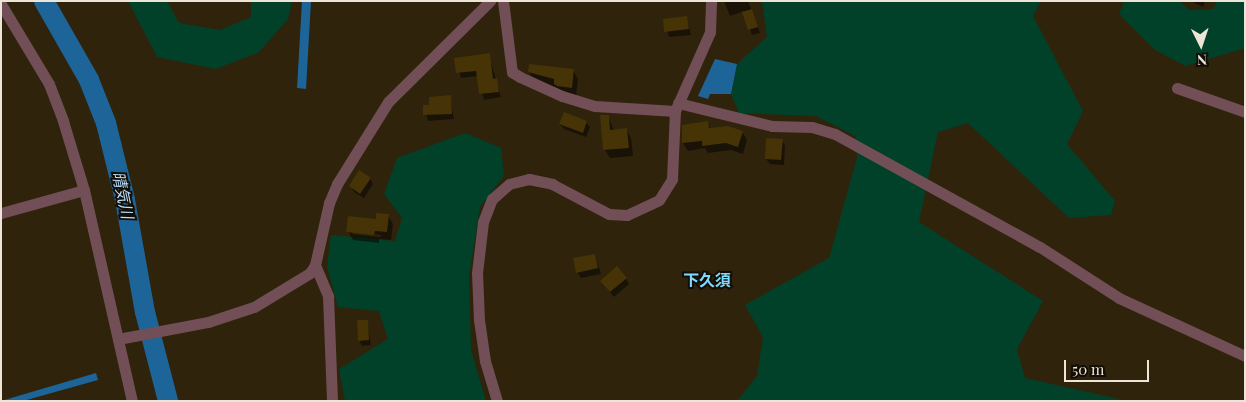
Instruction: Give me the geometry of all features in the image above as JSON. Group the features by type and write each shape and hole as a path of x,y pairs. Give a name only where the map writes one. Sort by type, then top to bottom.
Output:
{"street":[{"path":"332,401 328,296 315,265 329,203 337,184 388,102 490,1"},
{"path":"503,1 512,72 520,78 562,96 595,106 677,107 772,126 812,127 835,134 1040,248 1119,298 1245,356"},
{"path":"497,401 485,361 479,320 477,274 483,222 492,199 509,184 538,180 552,184 603,213 617,215 641,210 659,200 672,178 677,107 710,32 710,1"},
{"path":"1,4 49,84 84,190 132,401"},
{"path":"1177,88 1245,112"},
{"path":"1,213 84,190"},
{"path":"118,340 199,323 254,307 279,295 315,265"}],"green space":[{"path":"128,1 167,1 179,23 220,30 251,17 251,1 292,1 288,19 259,52 216,69 157,57"},
{"path":"762,1 1041,1 1033,16 1083,111 1067,144 1115,201 1111,215 1069,218 968,123 938,132 919,222 1043,301 1017,349 1025,378 1128,401 737,401 757,376 763,337 745,305 829,258 857,158 855,136 816,116 739,113 731,94 737,64 767,37"},
{"path":"1124,1 1179,1 1190,10 1213,9 1217,1 1245,1 1245,48 1186,66 1155,50 1119,14"},
{"path":"465,133 501,148 504,176 480,207 469,276 471,350 486,401 345,401 339,369 388,339 379,311 338,307 327,267 331,235 395,241 402,218 384,194 397,158"}],"water":[{"path":"302,1 311,1 306,89 297,88"},
{"path":"715,59 737,64 731,94 710,94 708,99 698,96"},
{"path":"96,373 98,380 23,401 1,401"}],"building":[{"path":"752,9 758,27 748,30 742,12"},
{"path":"687,16 689,29 664,32 663,19"},
{"path":"490,53 493,79 497,78 499,92 479,94 476,71 456,73 454,58"},
{"path":"529,64 574,69 572,88 557,86 554,84 554,79 528,72"},
{"path":"451,95 452,114 423,115 423,105 429,105 429,97"},
{"path":"564,112 587,121 583,133 559,124"},
{"path":"600,115 609,115 610,130 627,128 629,148 603,150"},
{"path":"708,121 709,128 728,126 743,131 738,147 726,143 702,146 702,141 682,143 682,125"},
{"path":"766,138 783,139 781,160 765,159"},
{"path":"359,170 371,178 360,194 349,186"},
{"path":"376,213 389,214 387,232 375,231 374,235 346,232 348,216 376,219"},
{"path":"595,254 598,268 576,273 573,258"},
{"path":"617,266 627,278 610,292 600,281"},
{"path":"357,320 368,320 369,340 358,341"}],"waterway":[{"name":"晴気川","path":"44,1 89,80 106,123 125,200 145,312 168,401"}],"district":[{"name":"下久須","path":"707,280"}]}
